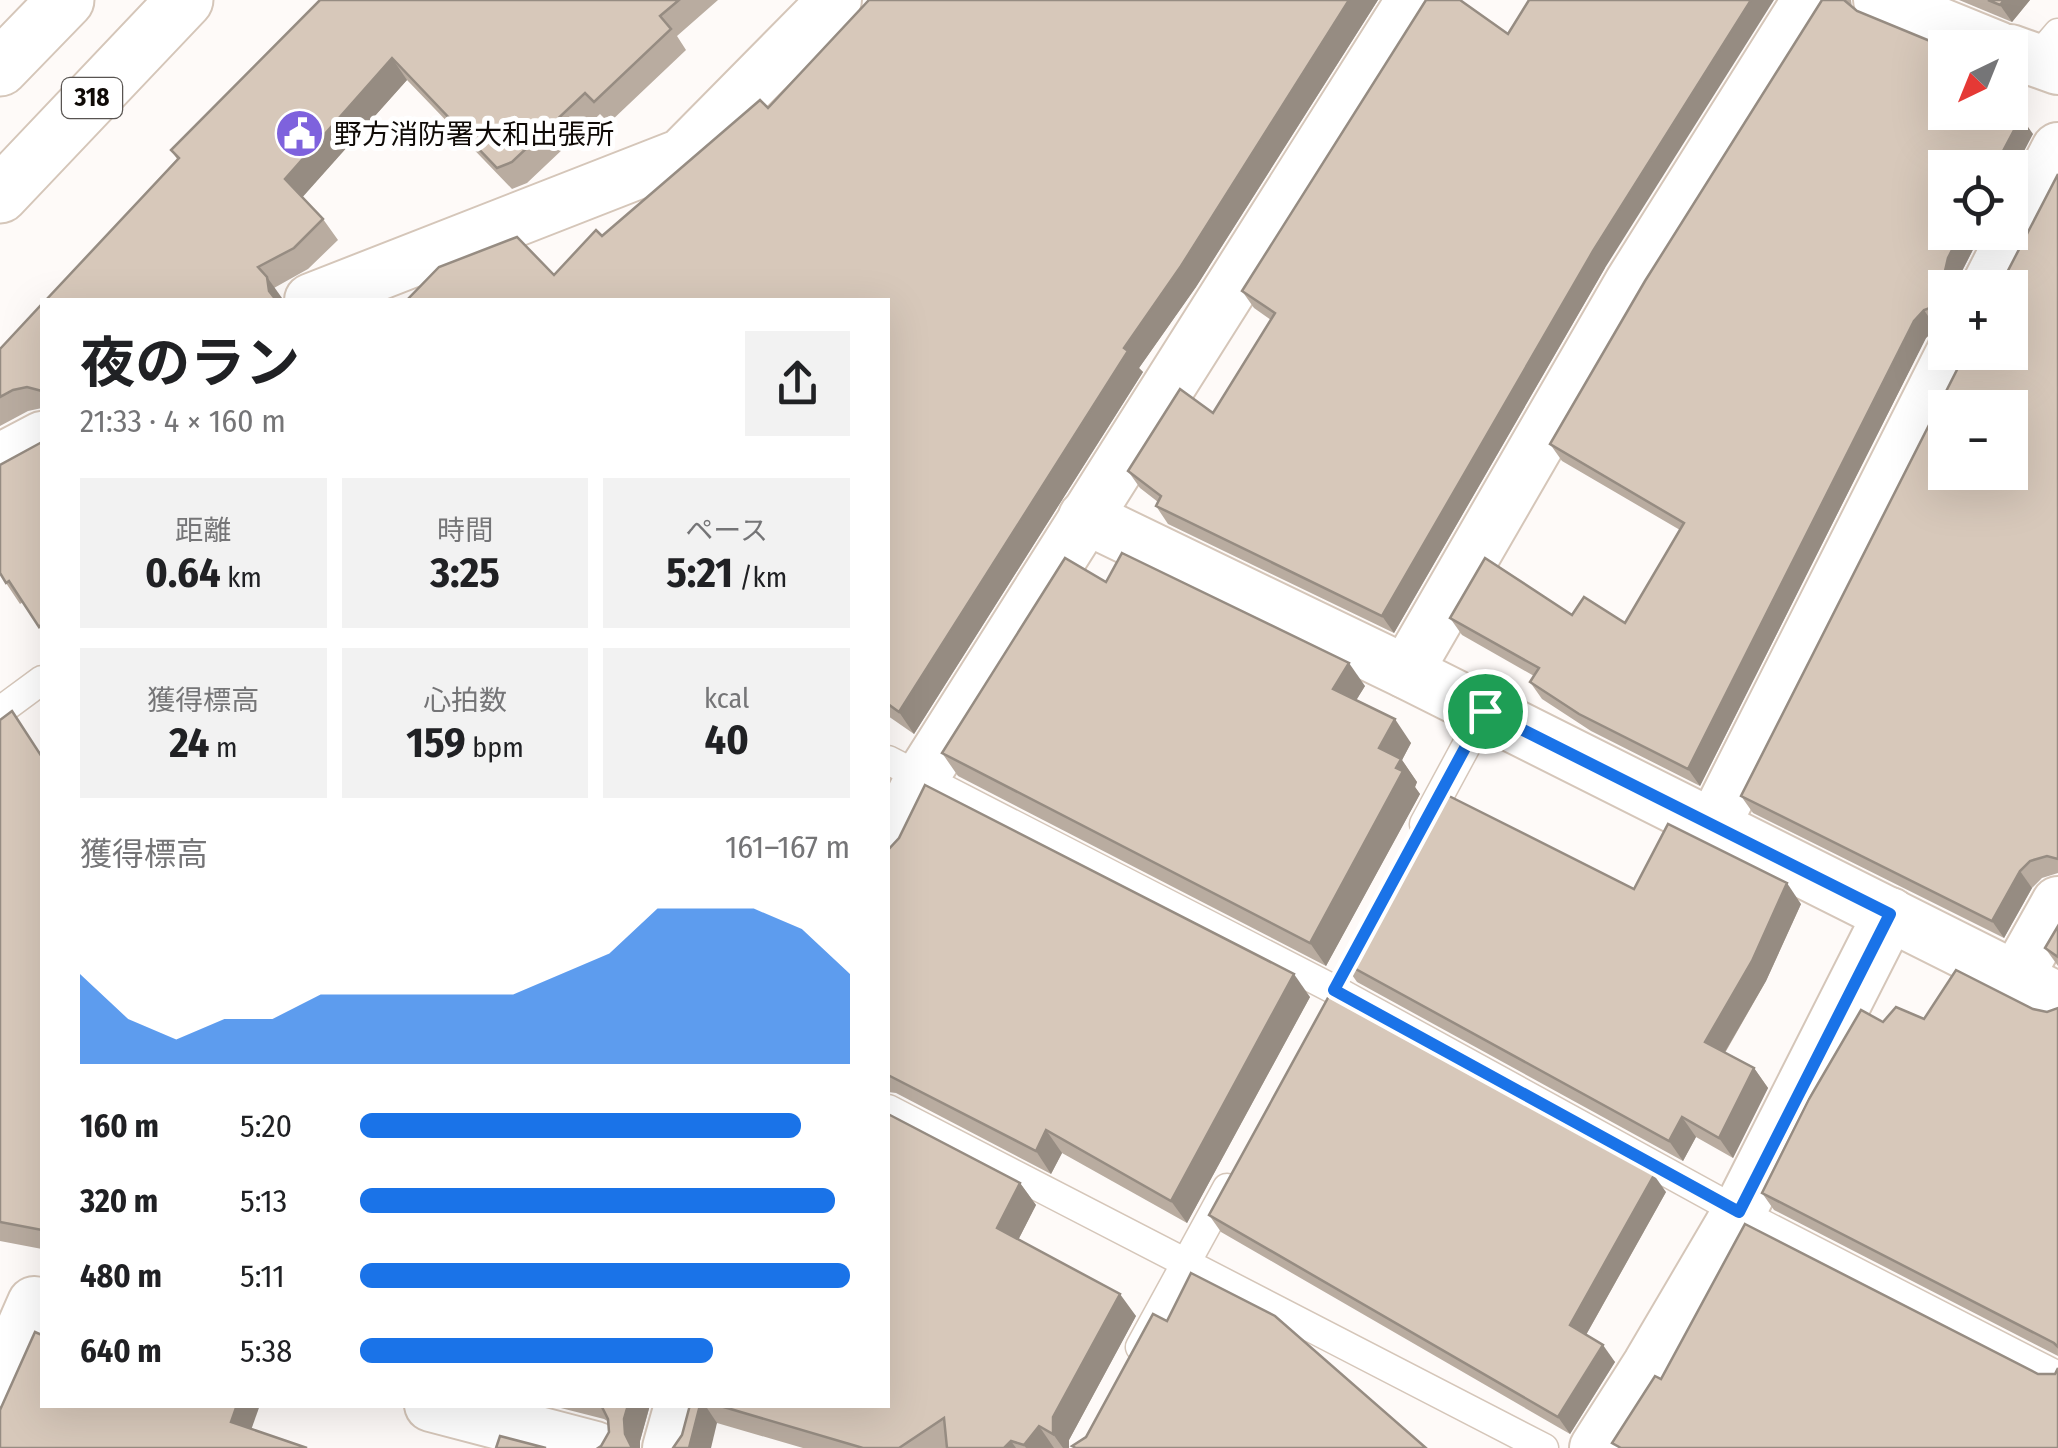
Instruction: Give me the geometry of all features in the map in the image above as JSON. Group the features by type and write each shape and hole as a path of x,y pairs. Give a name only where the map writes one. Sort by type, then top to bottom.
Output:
{"main road":[{"path":"0,68 66,0"},
{"name":"318","path":"0,195 185,0"}],"street":[{"path":"320,298 682,155 835,0"},
{"path":"890,838 905,768 1085,516 1412,0"},
{"path":"1406,672 1631,283 1809,0"},
{"path":"1880,0 2032,52"},
{"path":"1996,270 2058,149"},
{"path":"1714,826 1944,370"},
{"path":"0,460 40,439"},
{"path":"1085,516 2038,988 2058,903"},
{"path":"1596,1448 1739,1212 1890,914"},
{"path":"0,1380 26,1303"},
{"path":"422,1448 432,1408"},
{"path":"441,1408 595,1448"},
{"path":"669,1448 680,1408"}],"lane":[{"path":"0,710 40,681"},
{"path":"1410,850 1485,711"},
{"path":"905,768 1335,989 1739,1212 2058,1376"},
{"path":"890,1111 1544,1448"},
{"path":"1131,1364 1242,1160"}],"building":[{"path":"320,0 679,0 660,16 671,29 594,102 585,93 512,162 497,168 392,58 285,179 323,219 294,248 258,267 267,277 274,298 48,298 179,158 171,150"},
{"path":"869,0 1349,0 1181,266 1124,348 1128,351 899,712 890,705 890,298 409,298 439,267 517,237 554,275 596,230 602,236 760,100 768,108"},
{"path":"1426,0 1460,0 1508,34 1529,0 1751,0 1593,251 1382,616 1156,506 1161,496 1128,471 1180,389 1213,413 1275,313 1242,291"},
{"path":"1822,0 1844,0 1857,11 1928,40 1928,130 2014,130 2004,150 1928,150 1928,250 1952,250 1945,270 1928,270 1928,309 1914,321 1688,769 1579,714 1530,682 1539,668 1450,618 1485,558 1572,615 1584,597 1625,623 1684,523 1550,444 1645,281"},
{"path":"2058,174 2058,859 2047,856 2030,861 2020,871 1992,921 1741,796 1928,427 1928,490 2028,490 2028,390 1947,390 1957,370 2028,370 2028,270 2008,270 2019,250 2028,250 2028,232"},
{"path":"40,306 40,390 27,387 0,397 0,349"},
{"path":"40,443 39,627 0,573 0,465"},
{"path":"1122,553 1349,663 1333,689 1395,719 1379,748 1401,759 1396,768 1403,771 1310,943 942,753 1065,558 1106,582"},
{"path":"12,711 40,754 40,1230 0,1222 0,720"},
{"path":"925,785 1294,974 1171,1201 1046,1130 1036,1151 890,1076 890,848 899,838"},
{"path":"1437,790 1634,889 1668,824 1787,883 1752,961 1705,1042 1754,1068 1719,1138 1682,1117 1669,1141 1343,962"},
{"path":"2058,926 2058,957 2045,948"},
{"path":"1956,970 2033,1009 2047,1012 2058,1008 2058,1347 1762,1193 1809,1099 1861,1010 1883,1022 1896,1007 1924,1019"},
{"path":"1329,996 1654,1175 1570,1325 1603,1345 1558,1417 1209,1215"},
{"path":"890,1115 1020,1183 997,1228 1120,1294 1053,1417 1053,1434 1039,1426 1024,1445 1011,1441 1004,1448 947,1448 944,1418 899,1448 863,1448 727,1408 890,1408"},
{"path":"1745,1224 2038,1374 2055,1374 2058,1368 2058,1448 1621,1448 1612,1443 1655,1376 1661,1379"},
{"path":"1191,1273 1275,1316 1426,1448 1072,1446 1086,1437 1153,1314 1167,1321"},
{"path":"35,1332 40,1334 40,1408 236,1408 231,1422 307,1448 0,1448 0,1410"},
{"path":"602,1408 627,1408 625,1434 635,1448 598,1448 609,1432"},
{"path":"689,1408 699,1408 689,1448 673,1448 682,1435"},
{"path":"500,1436 546,1448 496,1448"}],"place":[{"name":"野方消防署大和出張所","path":"299,134"}],"route":[{"path":"1485,711 1890,914 1739,1212 1334,990 1485,711"}]}
